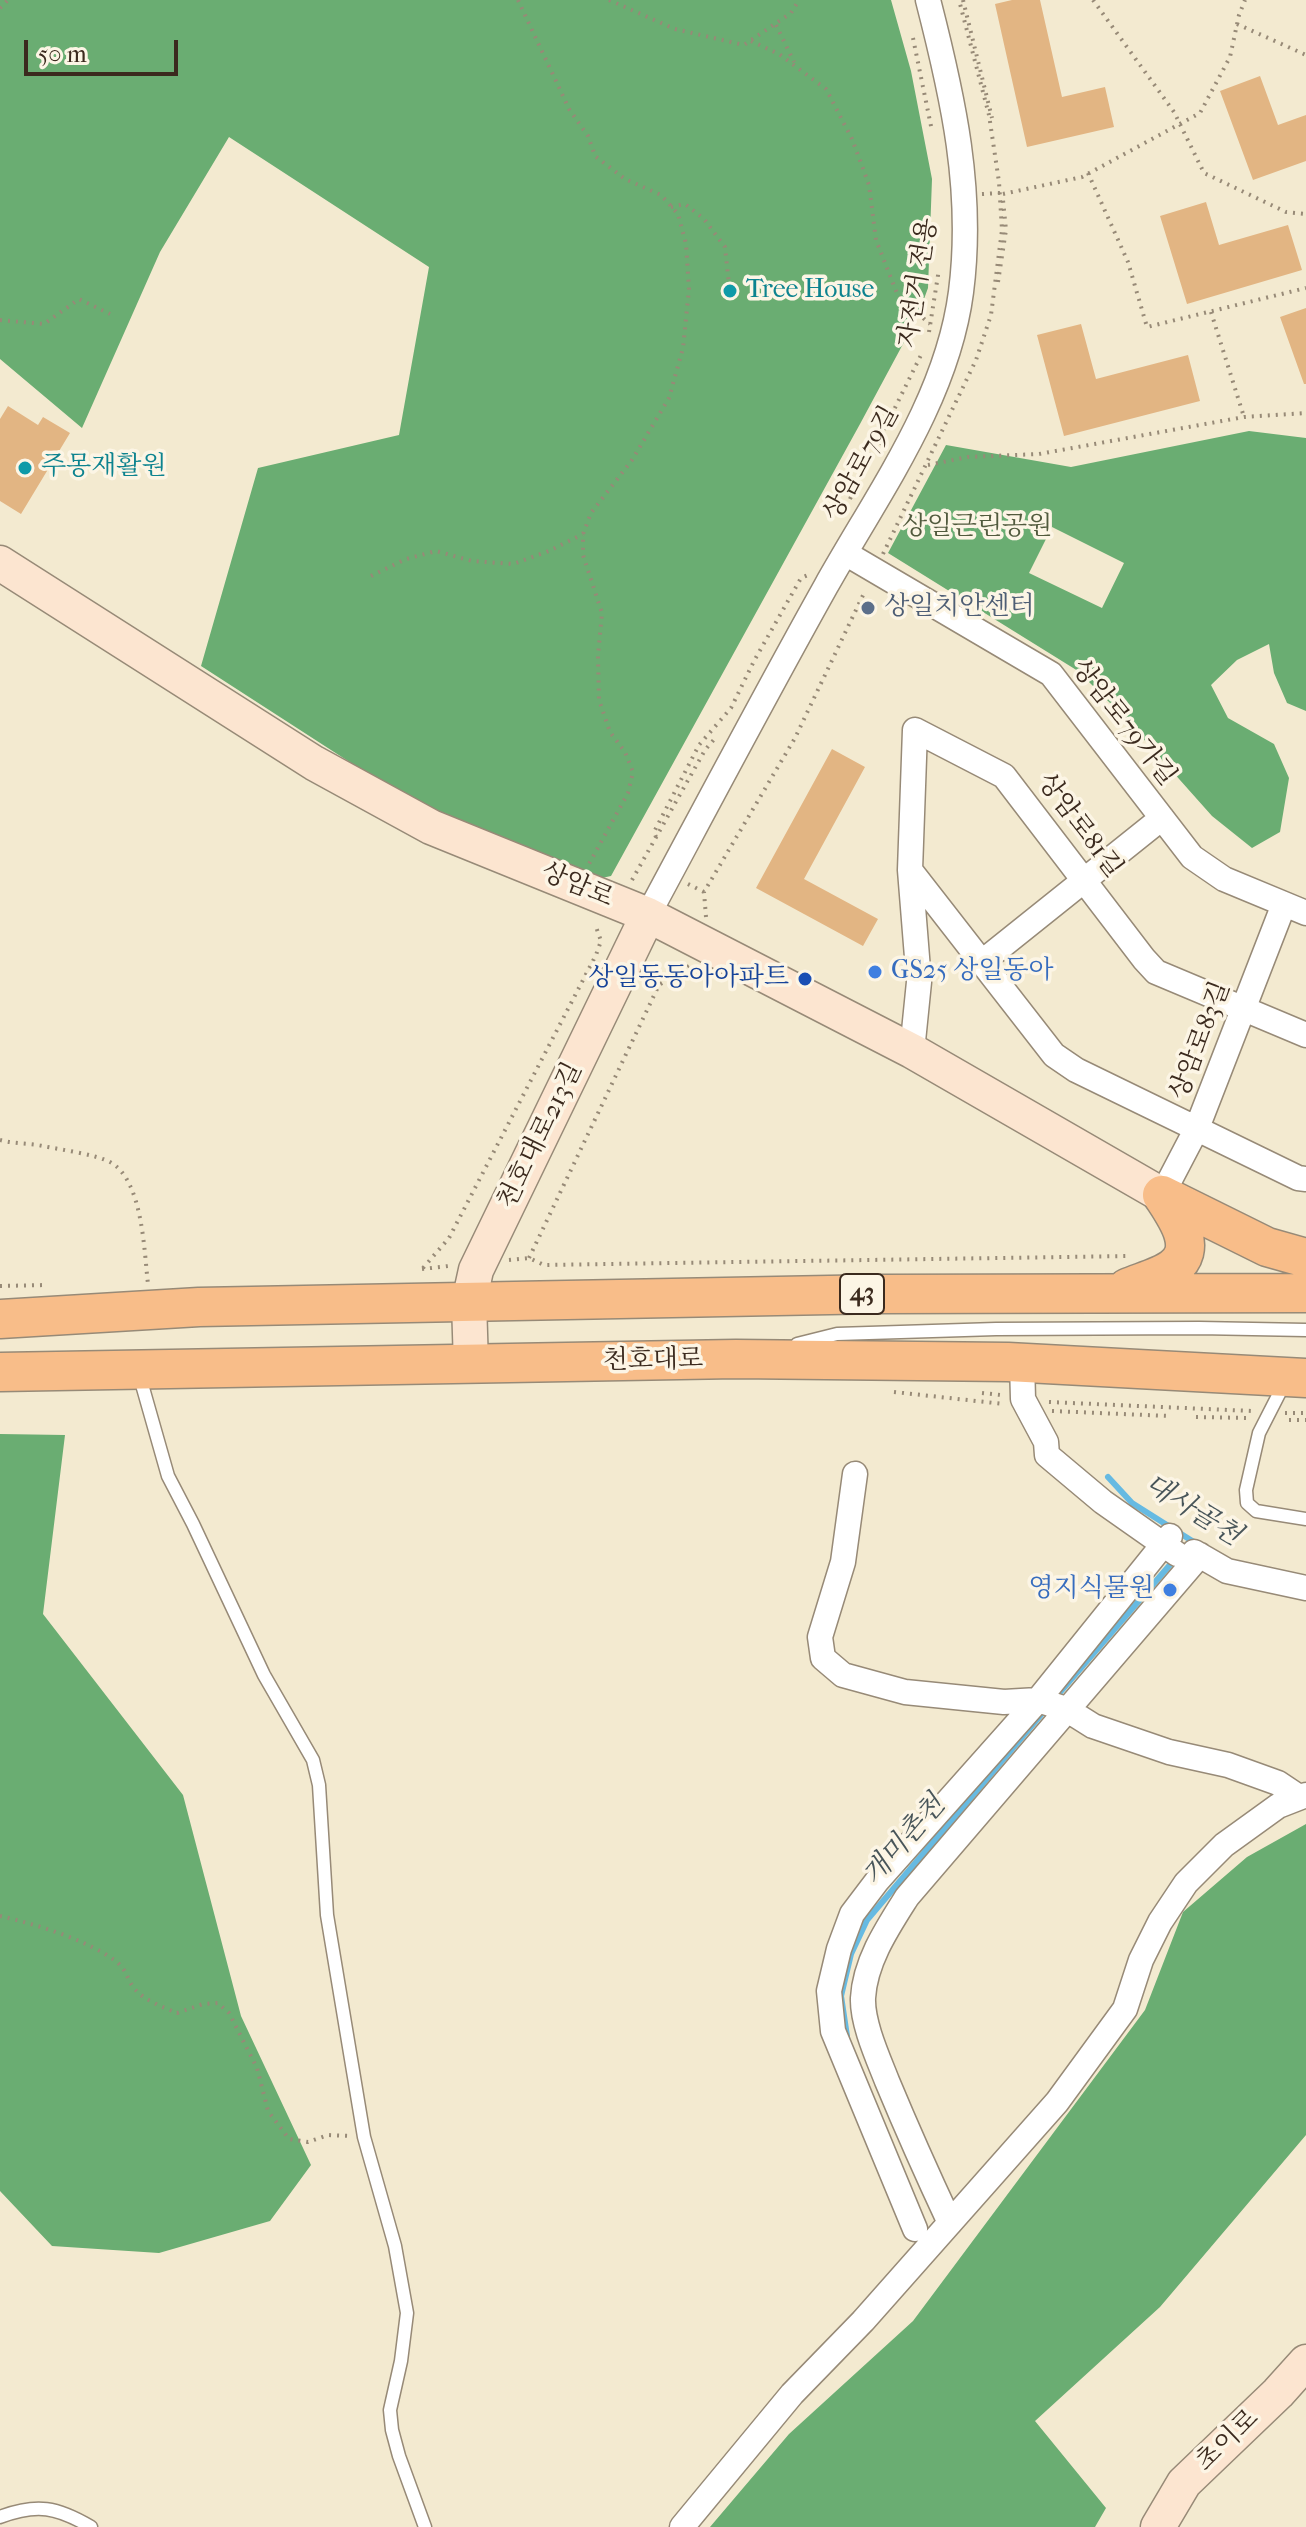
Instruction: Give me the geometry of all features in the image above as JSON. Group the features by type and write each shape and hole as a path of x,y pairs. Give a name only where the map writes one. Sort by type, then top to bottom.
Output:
{"main road":[{"name":"상암로","path":"0,563 327,770 431,827 648,915 912,1051 1162,1195"},
{"name":"천호대로213길","path":"471,1365 469,1302 476,1270 648,915"},
{"path":"1162,1195 1267,1247 1306,1258"},
{"path":"1115,1293 1174,1268 1183,1255 1186,1240 1180,1223 1162,1195"},
{"name":"43","path":"0,1319 152,1310 882,1294 1306,1295"},
{"name":"천호대로","path":"0,1372 736,1359 1022,1362 1296,1377"},
{"name":"초이로","path":"1158,2527 1184,2483 1306,2362"}],"street":[{"name":"상암로79길","path":"648,915 925,409 951,345 961,293 966,196 949,79 928,0"},
{"name":"상암로79가길","path":"845,553 1051,674 1192,857 1224,879 1295,908"},
{"name":"상암로81길","path":"912,1051 919,982 910,870 915,730 1004,776 1156,972 1306,1035"},
{"path":"982,962 1162,818"},
{"path":"910,870 1054,1055 1076,1070 1298,1178 1306,1179"},
{"name":"상암로83길","path":"1162,1195 1197,1128 1243,1010 1295,908"},
{"path":"1022,1362 1023,1399 1046,1442 1100,1482 1126,1508 1181,1549 1227,1571 1306,1588"},
{"path":"855,1474 843,1562 820,1637 823,1658 843,1675 905,1692 1004,1702 1038,1700 1066,1709 1093,1726 1169,1752 1228,1765 1278,1783 1303,1796"},
{"path":"915,2229 833,2031 829,1991 839,1949 852,1914 877,1881 1038,1700 1181,1549"},
{"path":"950,2223 915,2149 872,2044 863,2000 870,1965 885,1931 907,1897 1066,1709 1181,1549"},
{"path":"682,2527 792,2394 863,2321 1057,2102 1125,2009 1141,1960 1160,1922 1186,1883 1224,1845 1278,1806 1303,1796"}],"lane":[{"path":"736,1359 837,1334 996,1329 1306,1330"},
{"path":"138,1370 168,1476 264,1675 313,1760 319,1785 327,1915 364,2137 398,2258 407,2313 390,2410 392,2430 425,2527"},
{"path":"1296,1377 1259,1433 1246,1490 1247,1503 1256,1511 1306,1519"},
{"path":"0,2517 23,2508 47,2508 68,2513 91,2527"}],"path":[{"path":"0,8 8,0"},
{"path":"518,0 569,109 588,136 595,156 625,179 661,195 678,214 687,259 689,289 683,348 669,398 632,460 591,513 583,534 583,555 602,613 598,656 599,700 610,732 625,752 633,772 628,793 592,858"},
{"path":"609,0 675,29 744,45 791,13 799,0"},
{"path":"1093,0 1133,52 1180,124 1204,173 1286,212 1306,214"},
{"path":"1003,194 1088,173 1200,113 1230,57 1245,0"},
{"path":"1237,24 1306,55"},
{"path":"776,25 796,65"},
{"path":"912,35 934,138"},
{"path":"919,39 936,129"},
{"path":"751,41 779,54 826,89 852,139 869,185 876,240 887,270 898,296 930,324 928,334"},
{"path":"1088,173 1128,262 1147,327 1306,288"},
{"path":"671,207 685,204 704,219 725,247 729,285"},
{"name":"자전거 전용","path":"930,324 942,269 935,331"},
{"path":"0,320 44,324 79,299 110,314"},
{"path":"1211,311 1244,417"},
{"path":"849,507 851,494 871,454 881,448 884,430 927,344"},
{"name":"자전거 전용","path":"881,448 926,359"},
{"path":"926,466 935,461 968,457 1039,454 1244,417 1306,413"},
{"path":"704,892 795,738 929,459"},
{"path":"371,576 406,559 436,551 472,561 513,564 583,534"},
{"path":"656,840 654,832 699,745 731,708 801,578 811,574 779,632"},
{"path":"643,862 705,750 743,700"},
{"path":"413,1276 431,1262 449,1238 563,1021 601,941 594,918"},
{"path":"690,966 659,985 529,1258 544,1265 1126,1256"},
{"path":"0,1140 38,1145 109,1162 119,1169 134,1195 152,1310"},
{"path":"1042,1411 1169,1416"},
{"path":"1196,1417 1259,1419"},
{"path":"1289,1420 1306,1420"},
{"path":"0,1916 46,1927 112,1959 127,1971 134,1988 156,2004 177,2013 203,2004 218,2003 229,2013 257,2068 268,2111 289,2139 308,2142 328,2135 364,2137"}],"green space":[{"path":"0,0 891,0 911,71 932,179 928,288 917,318 860,424 611,876 597,879 413,803 201,666 258,468 399,435 429,267 229,137 160,252 82,428 0,359"},
{"name":"상일근린공원","path":"1249,431 1306,438 1306,711 1287,703 1274,673 1269,644 1237,660 1211,685 1228,718 1274,744 1289,778 1280,832 1252,848 1212,816 1123,716 1078,671 888,553 946,445 1071,467","holes":["1052,527 1124,563 1102,608 1029,573"]},
{"path":"0,1434 65,1435 43,1614 183,1795 241,2016 311,2165 270,2221 159,2253 52,2246 0,2191"},
{"path":"1306,1824 1306,2135 1160,2307 1035,2421 1106,2508 1095,2527 710,2527 789,2434 913,2321 1145,2010 1183,1912 1247,1857"}],"building":[{"path":"1012,0 1040,0 1062,97 1105,87 1114,127 1027,147 995,4"},
{"path":"1260,76 1278,125 1306,115 1306,161 1253,180 1220,91"},
{"path":"1206,202 1219,245 1288,225 1302,270 1187,304 1160,216"},
{"path":"1306,308 1306,384 1304,384 1280,317"},
{"path":"1081,324 1096,379 1188,355 1200,401 1064,436 1037,335"},
{"name":"주몽재활원","path":"8,406 38,425 43,417 70,433 21,514 0,501 0,419"},
{"path":"832,749 865,767 804,879 878,919 863,946 756,888"}],"waterway":[{"name":"대사골천","path":"1108,1477 1132,1503 1197,1544"},
{"name":"개미촌천","path":"1055,1698 1175,1559"},
{"name":"개미촌천","path":"847,2036 841,1996 851,1954 867,1920 1045,1710"}],"place":[{"name":"Tree House","path":"730,291"},
{"name":"주몽재활원","path":"25,468"},
{"name":"상일치안센터","path":"868,608"},
{"name":"GS25 상일동아","path":"875,972"},
{"name":"상일동동아아파트","path":"805,979"},
{"name":"영지식물원","path":"1170,1590"}]}
